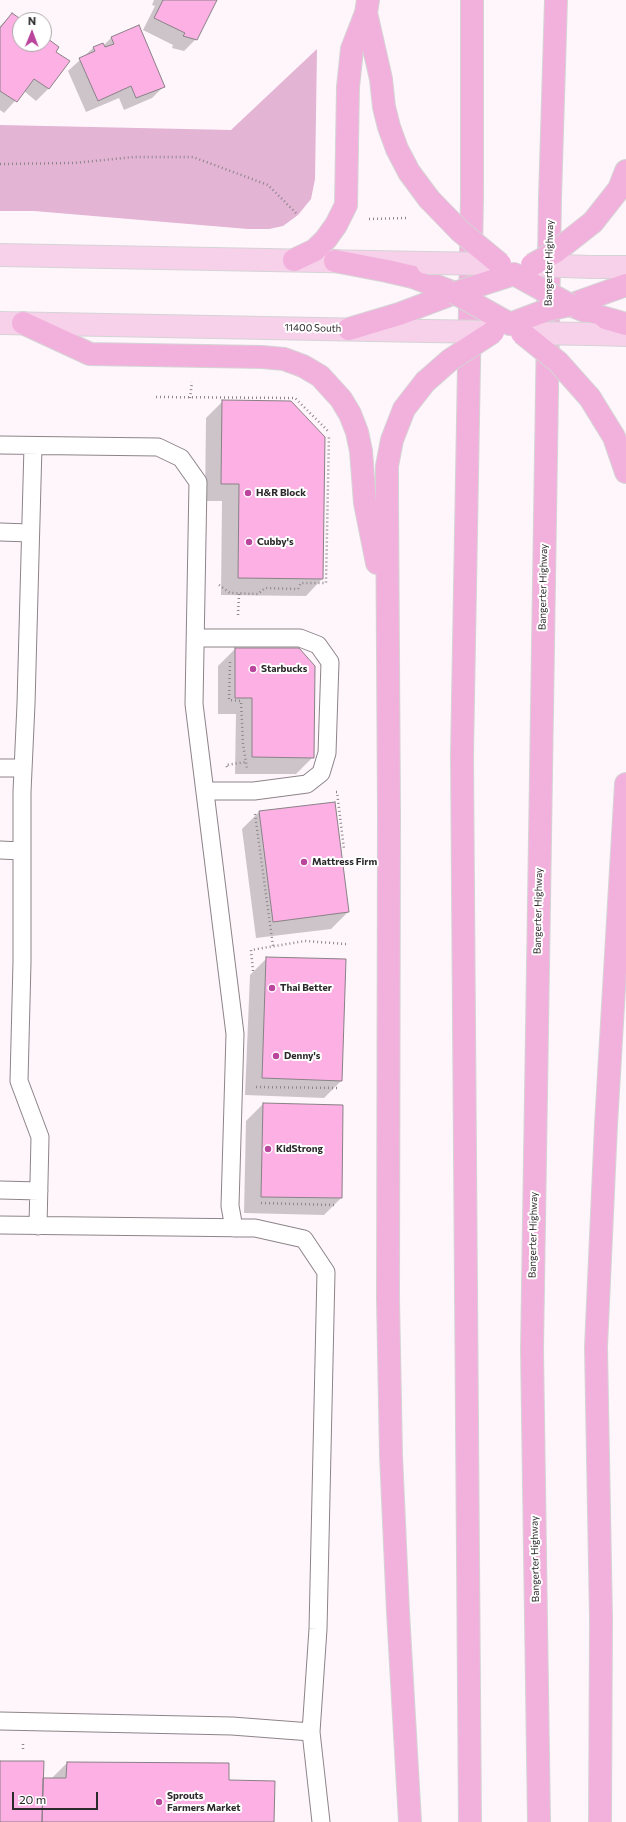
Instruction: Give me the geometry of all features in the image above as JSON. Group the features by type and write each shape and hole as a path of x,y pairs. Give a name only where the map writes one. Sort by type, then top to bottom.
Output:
{"highway":[{"path":"470,1822 462,755 472,212 472,0"},
{"name":"Bangerter Highway","path":"538,1822 532,1349 549,206 556,0"},
{"path":"367,7 381,79 384,107 389,127 397,149 409,172 428,199 460,231 570,305 591,315 626,324"},
{"path":"294,260 315,250 326,239 336,225 346,205 348,87 352,49 367,7"},
{"path":"349,329 399,314 555,252 593,222 619,189 626,171"},
{"path":"427,272 508,330 558,362 590,398 614,437 626,472"},
{"path":"591,315 626,285"},
{"path":"410,1822 398,1612 392,1471 388,1298 389,814 386,607 388,459 398,421 404,409 425,382 450,360 508,330 527,316 570,305"},
{"path":"23,323 90,354 262,357 284,359 303,366 320,376 341,399 350,414 357,432 361,451 365,503 386,607"},
{"path":"600,1822 601,1620 596,1347 607,1117 626,784"}],"main road":[{"path":"0,255 335,261 427,272 592,266 626,267"},
{"name":"11400 South","path":"0,323 426,331 508,330 591,315 626,335"}],"lane":[{"path":"0,445 158,447 181,458 198,482 194,704 235,1034 230,1206 234,1228"},
{"path":"33,446 21,851 22,962 19,1081 40,1137 38,1226"},
{"path":"0,532 30,533"},
{"path":"196,638 300,638 318,646 330,662 327,753 321,773 307,784 254,791 205,791"},
{"path":"0,768 23,768"},
{"path":"0,850 21,851"},
{"path":"0,1190 39,1191"},
{"path":"0,1225 255,1228 304,1239 326,1272 318,1630 311,1732 321,1822"},
{"path":"0,1721 232,1726 311,1732"}],"path":[{"path":"0,164 74,163 158,156 193,157 268,185 298,215"},
{"path":"366,219 406,218"},
{"path":"190,398 192,380"},
{"path":"156,397 294,398 329,432 326,583 302,583 298,589 265,588 258,594 239,594 230,593 216,582"},
{"path":"238,621 239,594"},
{"path":"230,655 230,700 242,701 243,744 247,771"},
{"path":"330,793 337,792 344,849"},
{"path":"254,808 273,946"},
{"path":"253,978 251,950 305,941 346,944"},
{"path":"254,1087 340,1088"},
{"path":"258,1203 334,1205"}],"shaded area":[{"path":"317,49 315,179 311,199 298,215 283,226 269,229 248,229 34,211 0,211 0,125 231,130"}],"building":[{"path":"163,0 217,0 197,40 183,36 185,33 154,18"},
{"path":"12,13 12,52 52,52 52,42 59,47 56,52 70,61 49,89 34,79 17,102 0,91 0,28"},
{"path":"139,25 165,87 136,98 131,86 98,101 79,58 95,51 93,47 103,43 105,47 114,44 111,37"},
{"path":"222,400 291,401 325,437 323,579 238,578 239,484 221,484"},
{"path":"235,648 299,648 315,666 314,758 252,757 252,698 235,698"},
{"name":"Mattress Firm","path":"335,802 349,912 273,922 259,811"},
{"path":"266,957 346,959 342,1081 262,1078"},
{"path":"263,1103 343,1105 342,1198 261,1197"},
{"path":"0,1761 44,1761 42,1822 0,1822"},
{"name":"Sprouts Farmers Market","path":"67,1762 229,1763 229,1780 275,1781 274,1822 42,1822 43,1778 66,1778"}],"place":[{"name":"H&R Block","path":"248,493"},
{"name":"Cubby's","path":"249,542"},
{"name":"Starbucks","path":"253,669"},
{"name":"Mattress Firm","path":"304,862"},
{"name":"Thai Better","path":"272,988"},
{"name":"Denny's","path":"276,1056"},
{"name":"KidStrong","path":"268,1149"},
{"name":"Sprouts Farmers Market","path":"159,1802"}]}
